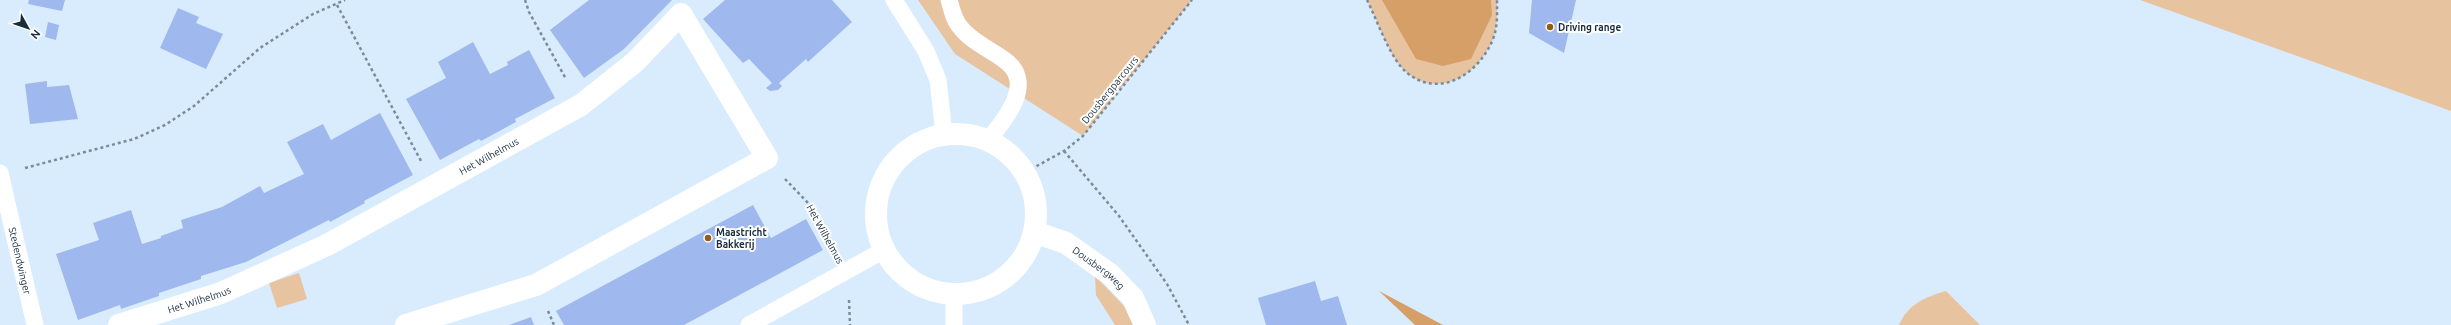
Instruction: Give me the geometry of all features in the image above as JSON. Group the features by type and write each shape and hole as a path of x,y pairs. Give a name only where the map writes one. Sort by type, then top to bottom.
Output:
{"street":[{"name":"Het Wilhelmus","path":"119,325 221,293 327,245 581,105 635,62 681,14 767,158"},
{"path":"944,134 967,134 988,140 1009,153 1026,172 1033,191 1036,212 1034,232 1028,250 1017,266 1003,279 986,288 954,295 929,289 911,280 896,267 884,250 877,226 877,201 885,177 900,157 920,142 944,134"},
{"path":"406,325 536,285 767,158"},
{"name":"Dousbergweg","path":"1034,232 1066,242 1111,275 1133,298 1145,325"}],"lane":[{"path":"894,0 926,51 938,80 944,134"},
{"path":"949,0 960,28 970,37 1006,60 1013,69 1018,83 1018,96 1008,116 988,140"},
{"name":"Stedendwinger","path":"0,174 35,325"},
{"path":"749,325 884,250"},
{"path":"954,295 954,325"}],"path":[{"path":"0,174 134,139 165,125 194,106 260,48 313,14 346,0"},
{"path":"525,0 529,12 581,105"},
{"name":"Dousbergparcours","path":"1026,172 1064,151 1083,136 1192,0"},
{"path":"1367,0 1398,64 1416,79 1427,84 1440,85 1456,81 1472,71 1483,57 1493,39 1498,20 1497,0"},
{"path":"337,5 434,186"},
{"path":"1064,151 1119,216 1167,284 1189,325"},
{"name":"Het Wilhelmus","path":"767,158 811,206 846,272 850,325"}],"shaded area":[{"path":"918,0 1192,0 1083,136 955,54"},
{"path":"1367,0 1497,0 1495,34 1487,52 1468,72 1457,79 1444,83 1432,84 1419,80 1406,72 1400,66 1384,38"},
{"path":"1382,0 1491,0 1492,15 1471,59 1443,66 1416,59"},
{"path":"2140,0 2451,0 2451,111"},
{"path":"299,273 307,299 277,308 269,283"},
{"path":"1095,276 1124,306 1133,325 1115,325 1096,295"},
{"path":"1379,291 1443,325 1415,325"},
{"path":"1946,291 1980,325 1899,325 1907,312 1918,302"}],"building":[{"path":"29,0 65,0 62,11 28,4"},
{"path":"589,0 672,0 624,49 584,78 550,30"},
{"path":"725,0 832,0 852,22 808,62 806,59 779,83 782,86 778,90 770,91 766,88 772,83 749,59 743,63 703,19"},
{"name":"Driving range","path":"1532,0 1576,0 1564,53 1529,33"},
{"path":"178,8 199,17 196,23 223,34 206,69 160,48"},
{"path":"48,22 59,25 56,40 45,37"},
{"path":"473,42 490,74 508,65 507,62 529,50 555,98 515,119 516,122 481,141 479,139 440,160 406,99 446,78 438,62"},
{"path":"47,81 47,87 69,85 78,119 30,124 25,84"},
{"path":"380,113 413,175 364,201 365,203 330,222 329,220 246,262 201,276 201,279 159,293 159,296 121,309 120,305 78,320 56,254 99,240 93,223 131,210 142,244 161,238 161,236 183,228 181,220 222,207 260,186 264,193 304,174 287,142 323,124 331,140"},
{"path":"753,205 771,238 806,219 823,250 684,325 564,325 556,311"},
{"path":"1315,281 1321,301 1338,296 1347,325 1266,325 1258,298"},
{"path":"531,317 534,325 509,325"}],"place":[{"name":"Driving range","path":"1550,27"},
{"name":"Maastricht Bakkerij","path":"708,238"}]}
